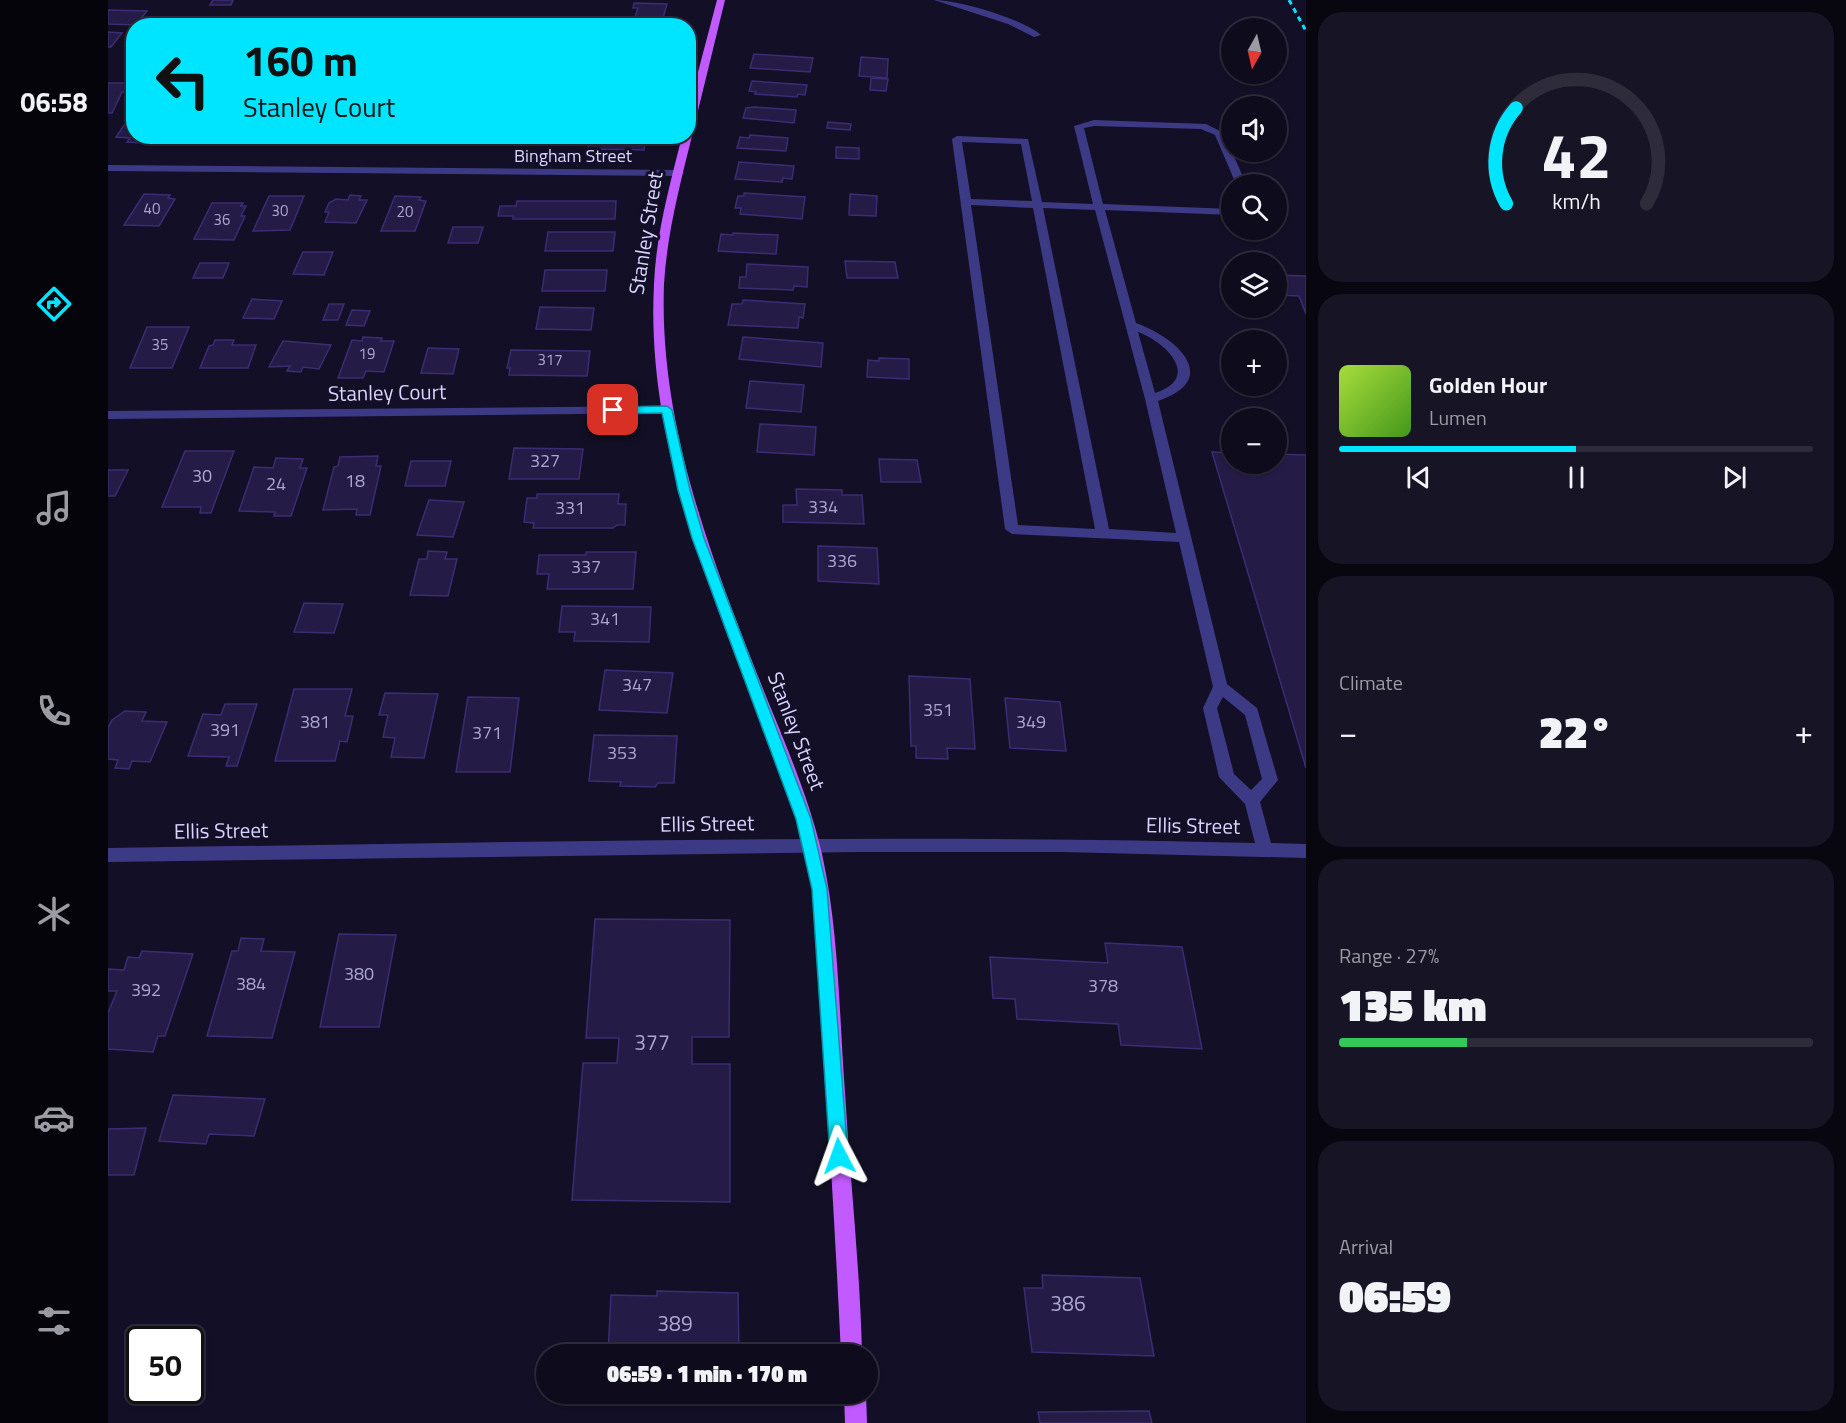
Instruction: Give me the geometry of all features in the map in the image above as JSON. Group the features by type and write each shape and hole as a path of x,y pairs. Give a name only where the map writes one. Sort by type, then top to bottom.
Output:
{"main road":[{"path":"696,99 721,0"},
{"name":"Stanley Street","path":"685,144 659,280 659,337 667,410 684,490 698,538 789,777 811,846 820,889 851,1344"},
{"path":"855,1404 856,1423"}],"street":[{"path":"938,0 1011,22 1037,35"},
{"path":"1237,174 1219,133 1203,126 1094,123 1080,126 1099,207 1151,399 1220,687 1210,708 1227,777 1252,801 1264,850"},
{"path":"1103,534 1025,141 957,138 1012,530 1185,538"},
{"name":"Bingham Street","path":"108,168 679,173"},
{"path":"966,202 1221,212"},
{"path":"1131,325 1157,336 1169,345 1180,358 1184,370 1182,383 1175,391 1151,399"},
{"name":"Stanley Court","path":"108,415 667,410"},
{"path":"1220,687 1252,712 1270,780 1252,801"},
{"name":"Ellis Street","path":"108,855 1050,845 1306,851"}],"building":[{"path":"213,0 233,0 231,5 210,5"},
{"path":"634,3 667,4 663,18 635,17 638,8 633,8"},
{"path":"108,10 147,11 142,18 126,18 126,25 108,24"},
{"path":"108,32 122,33 111,47 108,47"},
{"path":"754,54 813,58 810,72 750,68"},
{"path":"861,57 888,59 887,78 859,76"},
{"path":"871,78 888,79 886,91 870,90"},
{"path":"752,81 807,85 805,95 798,94 797,97 755,94 756,92 749,91"},
{"path":"108,83 126,83 126,92 122,92 112,113 108,113"},
{"path":"746,108 796,110 794,123 743,118"},
{"path":"126,122 126,138 116,137"},
{"path":"828,122 851,124 850,130 827,128"},
{"path":"750,135 788,138 786,151 737,148 740,137 749,138"},
{"path":"645,144 644,150 588,149 589,145 577,145"},
{"path":"836,147 859,148 859,159 836,158"},
{"path":"739,162 794,166 792,179 783,178 782,182 735,179"},
{"path":"744,193 805,197 802,219 740,214 741,208 735,208 738,196 744,196"},
{"path":"144,194 170,195 168,198 175,199 159,226 124,225"},
{"path":"850,194 877,196 876,216 849,215"},
{"path":"350,195 361,196 359,200 367,200 356,223 325,222 329,212 325,212 329,203 336,199 348,200"},
{"path":"269,196 304,196 290,230 253,231"},
{"path":"395,196 421,197 419,200 426,201 415,231 381,231"},
{"path":"517,201 616,201 615,219 513,219 513,216 498,216 500,206 516,206"},
{"path":"212,203 243,203 241,206 246,206 241,216 245,216 234,240 194,239"},
{"path":"453,227 483,227 478,243 448,243"},
{"path":"548,232 615,232 613,251 545,251"},
{"path":"733,233 778,235 776,254 718,251 721,234 733,235"},
{"path":"303,252 333,252 324,275 293,274"},
{"path":"845,261 895,262 898,278 847,278"},
{"path":"200,263 229,263 223,278 193,278"},
{"path":"747,264 808,267 807,287 794,286 793,290 739,288 740,277 746,277"},
{"path":"545,270 607,270 605,291 542,291"},
{"path":"1287,275 1306,276 1306,314 1299,296 1287,295"},
{"path":"252,299 282,301 274,319 243,318"},
{"path":"743,300 805,304 803,318 799,317 798,328 728,325 732,304 742,304"},
{"path":"329,304 344,304 338,320 323,320"},
{"path":"540,307 594,308 591,330 536,329"},
{"path":"352,310 370,311 364,326 346,325"},
{"path":"147,327 189,327 172,368 130,368"},
{"path":"363,337 394,341 384,372 366,371 363,378 338,378 352,340 362,341"},
{"path":"743,337 823,343 821,367 739,359"},
{"path":"215,340 234,340 232,345 256,345 248,368 200,368 209,346 213,345"},
{"path":"283,341 331,345 319,369 303,367 301,372 287,371 290,366 269,367"},
{"path":"428,348 459,349 453,374 421,373"},
{"path":"511,350 590,351 587,376 509,375 510,368 507,368"},
{"path":"879,358 909,359 909,379 867,377 868,360 879,361"},
{"path":"750,381 804,385 801,412 746,408"},
{"path":"760,424 816,427 814,455 757,452"},
{"path":"514,448 583,449 579,479 509,479"},
{"path":"185,451 234,451 211,513 200,513 201,507 162,507"},
{"path":"1212,452 1221,452 1221,474 1287,474 1287,454 1306,455 1306,768"},
{"path":"378,456 376,466 381,466 370,515 356,515 357,509 323,510 334,467 338,466 340,457"},
{"path":"276,458 303,459 300,468 307,468 291,516 274,516 275,512 239,511 254,467 273,468"},
{"path":"879,459 917,460 921,482 881,482"},
{"path":"411,461 451,461 445,486 405,486"},
{"path":"108,470 128,470 115,496 108,496"},
{"path":"796,489 842,490 842,495 862,495 864,524 783,522 783,505 797,505"},
{"path":"537,494 619,494 618,504 626,504 625,525 617,525 613,528 533,528 534,523 524,522 527,498 537,498"},
{"path":"429,500 464,502 453,537 417,535"},
{"path":"818,546 877,548 879,584 818,581"},
{"path":"428,551 447,552 445,559 457,559 448,596 410,595 419,559 427,559"},
{"path":"586,552 636,552 633,589 547,589 549,574 537,574 539,555 586,555"},
{"path":"304,603 343,604 334,633 294,632"},
{"path":"562,606 651,607 649,642 574,641 575,632 559,632"},
{"path":"605,670 673,673 667,713 599,710"},
{"path":"909,676 970,679 975,749 947,748 948,759 916,758 916,746 911,746"},
{"path":"294,689 352,689 345,716 353,716 347,742 340,741 335,761 275,761"},
{"path":"385,693 438,694 424,758 391,757 395,738 383,737 388,715 379,715"},
{"path":"468,697 519,698 510,772 456,772"},
{"path":"1005,698 1060,702 1066,751 1010,748"},
{"path":"225,704 257,704 237,766 226,766 229,757 188,756 203,714 221,715"},
{"path":"125,711 146,712 142,721 167,722 150,762 132,761 129,769 115,768 118,760 108,759 108,728 112,720"},
{"path":"594,735 677,736 674,783 658,783 655,787 620,786 621,782 589,781"},
{"path":"595,919 730,920 729,1037 692,1037 692,1064 730,1064 730,1202 572,1200 583,1063 617,1063 619,1038 586,1038"},
{"path":"339,934 396,935 379,1027 320,1027"},
{"path":"241,938 264,939 261,951 295,952 272,1038 207,1036 232,951 238,951"},
{"path":"1105,943 1182,947 1202,1049 1121,1045 1118,1024 1017,1019 1015,999 993,998 990,957 1108,963"},
{"path":"142,951 193,954 165,1036 158,1036 153,1052 108,1049 108,1013 117,991 108,991 108,969 124,970 128,957 139,958"},
{"path":"173,1095 265,1099 254,1136 209,1134 206,1144 159,1141"},
{"path":"146,1128 134,1175 108,1175 108,1129"},
{"path":"1042,1275 1140,1278 1154,1356 1032,1352 1024,1288 1043,1288"},
{"path":"657,1291 738,1293 739,1344 609,1344 611,1295 657,1296"},
{"path":"1149,1411 1152,1423 1040,1423 1038,1412"}],"railway":[{"path":"1289,0 1306,31"}],"route":[{"path":"613,410 667,410 684,490 698,538 804,819 820,889 839,1156"}]}
